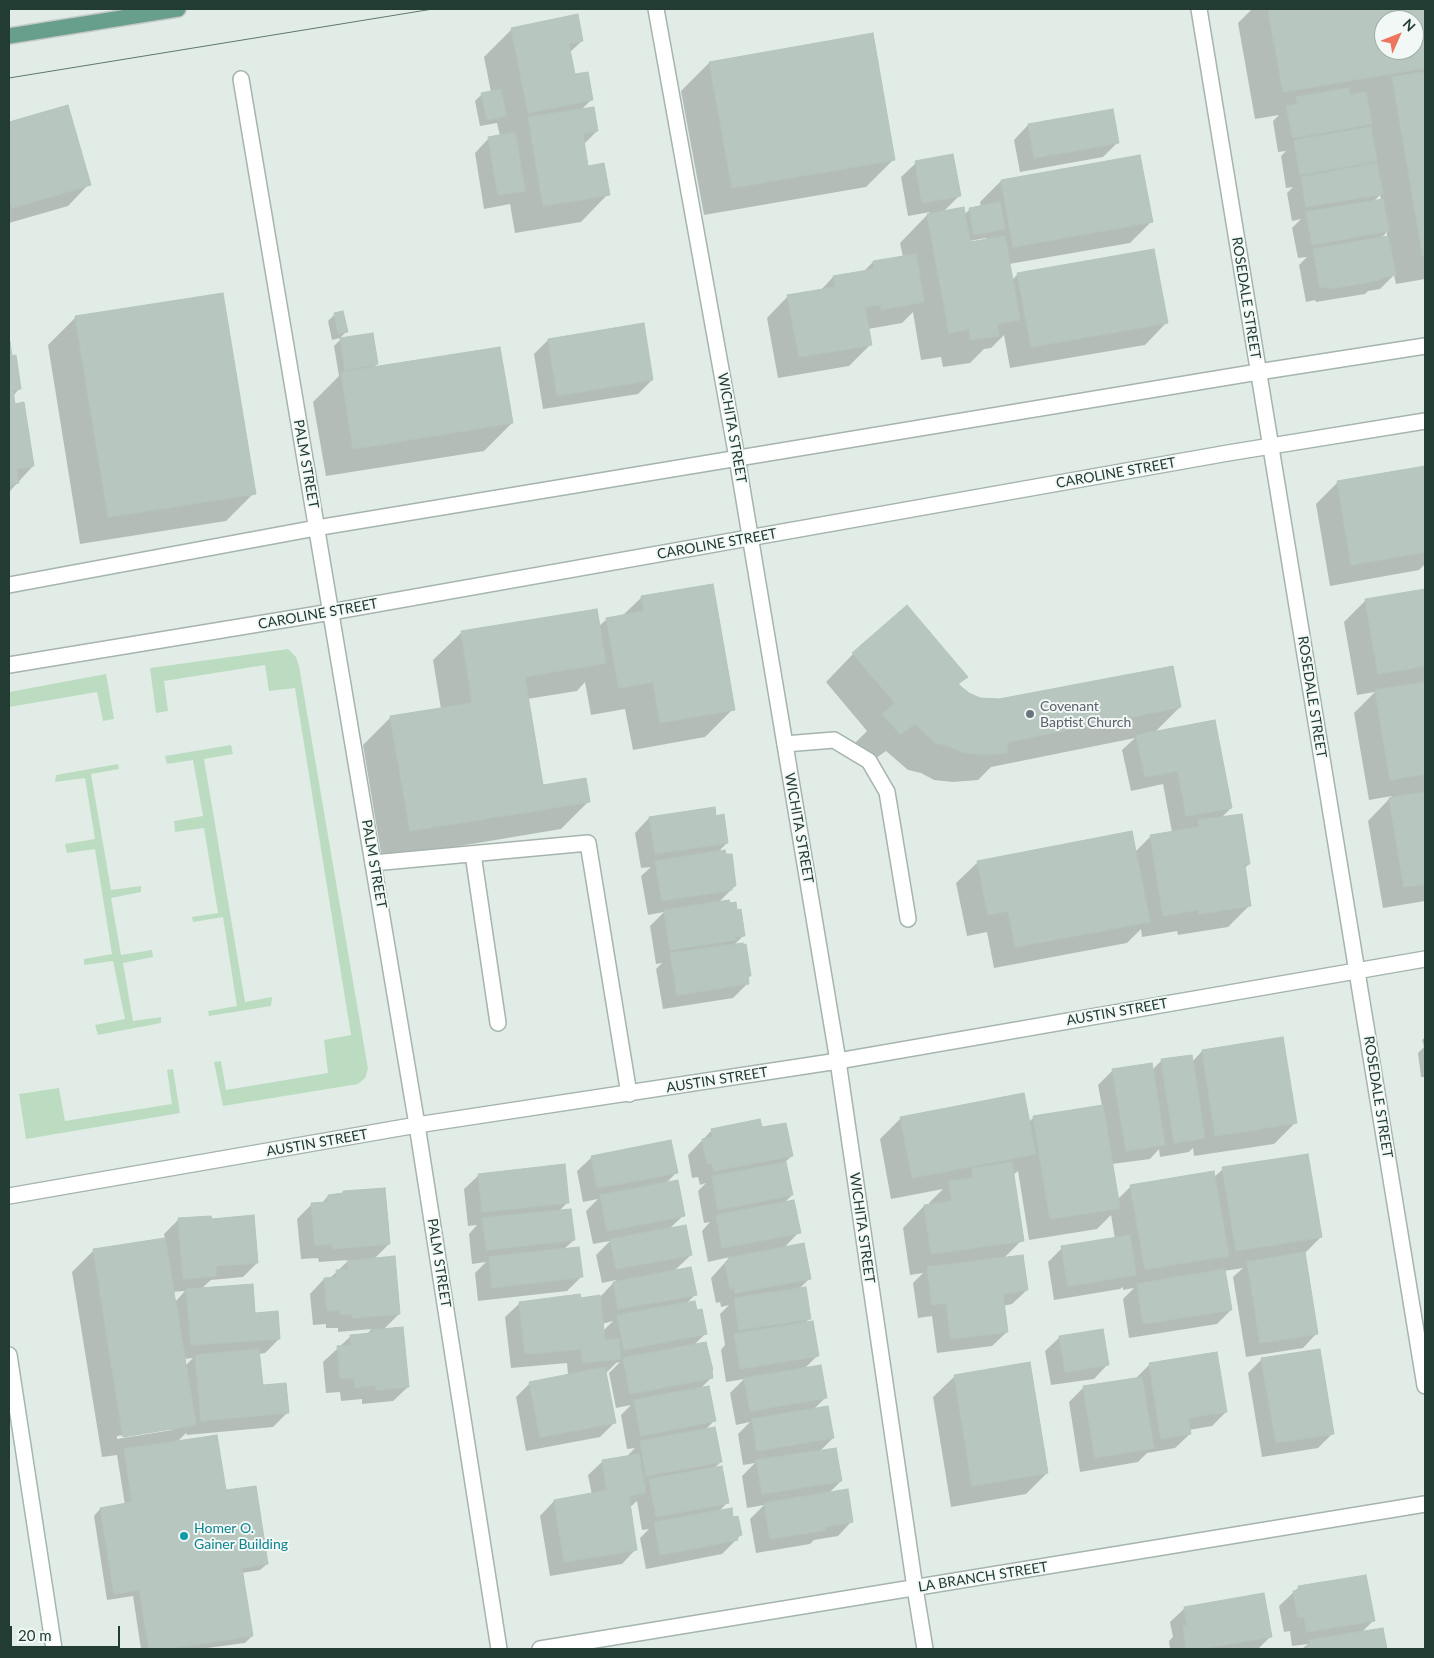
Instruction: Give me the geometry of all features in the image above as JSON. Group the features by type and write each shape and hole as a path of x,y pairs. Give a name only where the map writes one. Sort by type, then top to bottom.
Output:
{"main road":[{"path":"9,36 178,9"}],"street":[{"name":"WICHITA STREET","path":"656,9 737,458 838,1061 925,1649"},
{"name":"ROSEDALE STREET","path":"1199,9 1425,1386"},
{"name":"PALM STREET","path":"241,79 374,863 499,1649"},
{"path":"9,585 316,528 1425,346"},
{"name":"CAROLINE STREET","path":"9,665 331,612 1271,446 1425,421"},
{"path":"785,744 834,740 870,762 888,792 908,919"},
{"path":"374,863 588,842 629,1094"},
{"path":"473,854 498,1023"},
{"name":"AUSTIN STREET","path":"9,1196 417,1125 838,1061 1425,959"},
{"path":"9,1355 54,1649"},
{"name":"LA BRANCH STREET","path":"540,1649 1425,1504"}],"green space":[{"path":"288,649 296,657 299,666 368,1069 365,1078 358,1084 223,1106 214,1062 221,1061 226,1090 328,1073 324,1040 351,1035 295,688 269,691 265,665 164,681 168,711 156,713 150,668"},
{"path":"106,674 114,719 103,721 97,692 9,707 9,692"},
{"path":"231,745 233,754 204,759 245,1002 272,997 271,1006 209,1016 208,1011 237,1006 223,917 193,922 192,917 218,913 204,828 175,832 174,821 203,816 193,760 167,764 165,756"},
{"path":"118,764 119,769 91,774 111,890 141,886 141,892 111,898 121,955 152,950 153,957 123,963 133,1021 161,1017 161,1023 98,1035 95,1025 125,1019 113,961 84,965 84,959 112,954 95,849 67,853 65,844 95,839 85,778 55,782 56,775"},
{"path":"173,1069 180,1113 26,1139 19,1094 59,1088 65,1121 172,1104 167,1070"}],"building":[{"path":"1268,9 1425,9 1425,68 1283,92"},
{"path":"578,14 583,41 569,44 575,74 588,72 593,100 528,113 511,28"},
{"path":"873,33 895,160 732,188 709,62"},
{"path":"1425,72 1425,257 1423,257 1392,77"},
{"path":"1349,88 1350,95 1366,92 1372,124 1293,138 1286,106 1298,104 1296,97"},
{"path":"501,89 506,116 487,120 481,93"},
{"path":"68,105 91,185 12,208 9,198 9,122"},
{"path":"594,107 598,131 583,134 588,166 604,163 610,195 543,206 528,117"},
{"path":"1113,109 1119,143 1034,158 1028,124"},
{"path":"1371,127 1377,161 1300,175 1294,140"},
{"path":"515,132 525,191 498,195 488,137"},
{"path":"953,154 961,196 922,203 915,161"},
{"path":"1140,155 1153,222 1013,247 1001,180"},
{"path":"1377,163 1383,194 1306,207 1301,177"},
{"path":"1383,199 1389,231 1312,245 1306,212"},
{"path":"1000,202 1005,229 974,235 969,208"},
{"path":"964,207 970,242 1005,236 1020,320 997,324 999,336 970,340 969,329 949,333 927,214"},
{"path":"1388,236 1396,275 1380,278 1381,280 1330,289 1330,287 1320,288 1313,249"},
{"path":"1154,249 1168,323 1031,347 1017,273"},
{"path":"916,254 924,302 881,310 881,305 865,307 872,345 799,357 787,295 835,287 833,276 874,269 873,261"},
{"path":"223,293 256,494 108,517 75,316"},
{"path":"343,311 348,332 338,334 334,313"},
{"path":"644,323 653,380 557,396 548,339"},
{"path":"373,333 378,364 345,370 340,338"},
{"path":"10,342 12,356 16,355 21,389 13,390 15,404 24,402 34,466 17,469 19,483 9,485"},
{"path":"500,347 513,423 353,449 341,372"},
{"path":"1425,466 1425,552 1351,565 1337,481"},
{"path":"713,584 735,710 660,723 653,682 619,688 606,618 644,611 641,596"},
{"path":"1425,589 1425,666 1378,674 1365,599"},
{"path":"907,605 968,677 958,684 969,693 980,698 999,699 1173,666 1181,707 1008,742 1007,753 982,755 962,752 936,743 915,724 900,734 882,714 895,703 852,653"},
{"path":"597,609 606,663 525,677 543,785 586,778 590,802 410,831 390,716 472,703 461,631"},
{"path":"1425,682 1425,774 1390,780 1375,690"},
{"path":"1215,720 1232,808 1186,816 1178,771 1145,777 1136,735"},
{"path":"1425,792 1425,884 1404,887 1389,798"},
{"path":"715,807 716,816 724,814 728,843 655,854 649,817"},
{"path":"1242,814 1250,864 1245,865 1251,906 1199,914 1198,910 1163,916 1150,835 1199,827 1198,820"},
{"path":"1132,831 1150,922 1015,947 1008,911 988,915 977,861"},
{"path":"725,850 726,854 732,854 736,886 731,887 732,890 662,901 655,861"},
{"path":"729,900 730,903 736,902 737,910 741,909 745,936 735,937 736,940 670,950 664,910"},
{"path":"743,943 743,945 746,944 751,976 748,976 749,984 677,995 670,953"},
{"path":"1283,1037 1297,1123 1215,1136 1202,1050"},
{"path":"1192,1055 1205,1138 1174,1143 1161,1059"},
{"path":"1152,1063 1165,1145 1126,1151 1112,1069"},
{"path":"1024,1093 1036,1154 912,1178 900,1117"},
{"path":"1103,1105 1120,1208 1050,1219 1033,1116"},
{"path":"760,1119 762,1127 786,1123 793,1156 714,1171 712,1163 707,1164 702,1139 713,1137 711,1129"},
{"path":"671,1140 678,1173 597,1188 591,1156"},
{"path":"1308,1154 1322,1237 1236,1251 1222,1167"},
{"path":"786,1162 793,1195 718,1210 712,1176"},
{"path":"1012,1162 1024,1241 931,1254 924,1205 952,1201 949,1181 973,1178 972,1168"},
{"path":"565,1164 569,1203 482,1212 478,1174"},
{"path":"1214,1171 1229,1256 1145,1269 1130,1185"},
{"path":"678,1180 685,1216 607,1231 600,1195"},
{"path":"385,1188 390,1244 333,1249 332,1244 315,1245 311,1203 328,1202 328,1195 343,1193 343,1191"},
{"path":"794,1200 801,1233 722,1248 716,1215"},
{"path":"571,1209 575,1240 487,1250 482,1218"},
{"path":"254,1215 258,1263 216,1266 216,1276 183,1279 178,1218 211,1216 212,1219"},
{"path":"686,1225 692,1255 616,1269 610,1239"},
{"path":"1130,1235 1136,1275 1068,1286 1061,1246"},
{"path":"165,1238 196,1425 123,1437 93,1249"},
{"path":"804,1243 811,1279 735,1293 734,1288 730,1289 725,1263 729,1262 728,1258"},
{"path":"579,1247 583,1277 492,1288 489,1257"},
{"path":"1305,1252 1318,1334 1260,1343 1247,1262"},
{"path":"1023,1255 1028,1290 1003,1294 1008,1332 951,1339 946,1303 932,1305 927,1267"},
{"path":"395,1256 400,1314 352,1318 352,1314 340,1315 340,1310 327,1311 324,1278 337,1277 336,1270 348,1269 347,1261"},
{"path":"691,1267 697,1295 618,1309 613,1282"},
{"path":"1225,1269 1232,1310 1143,1324 1137,1284"},
{"path":"253,1284 255,1313 278,1311 280,1339 191,1345 186,1289"},
{"path":"806,1287 811,1319 739,1330 734,1298"},
{"path":"580,1294 581,1298 600,1295 605,1340 619,1339 621,1359 583,1363 581,1349 525,1354 519,1302"},
{"path":"695,1301 697,1310 702,1309 707,1334 624,1350 617,1315"},
{"path":"813,1321 819,1356 740,1369 734,1334"},
{"path":"403,1327 409,1387 376,1390 376,1385 355,1388 354,1378 340,1379 337,1346 351,1345 350,1335 371,1333 370,1330"},
{"path":"1103,1329 1109,1365 1065,1372 1059,1336"},
{"path":"706,1342 713,1370 713,1378 630,1394 623,1358"},
{"path":"259,1349 263,1385 286,1383 289,1413 201,1421 195,1355"},
{"path":"1320,1349 1334,1434 1276,1443 1261,1358"},
{"path":"1217,1352 1227,1412 1188,1418 1191,1434 1161,1439 1149,1363"},
{"path":"1030,1362 1048,1473 972,1486 954,1375"},
{"path":"821,1365 827,1398 750,1411 744,1378"},
{"path":"605,1367 616,1423 540,1437 529,1382"},
{"path":"1142,1377 1154,1448 1095,1458 1083,1386"},
{"path":"709,1386 716,1421 641,1436 634,1400"},
{"path":"828,1406 834,1438 757,1451 752,1419"},
{"path":"715,1427 722,1462 646,1476 640,1441"},
{"name":"Homer O. Gainer Building","path":"217,1435 226,1490 256,1486 268,1564 242,1568 253,1636 165,1649 149,1649 139,1590 114,1594 100,1508 132,1502 124,1449"},
{"path":"836,1448 842,1481 762,1494 756,1460"},
{"path":"639,1454 646,1493 629,1496 637,1550 564,1562 554,1500 607,1490 602,1460"},
{"path":"722,1466 729,1503 656,1517 649,1479"},
{"path":"848,1489 853,1522 825,1527 826,1530 770,1539 764,1503"},
{"path":"732,1508 733,1517 738,1516 742,1535 737,1536 738,1540 660,1555 654,1522"},
{"path":"1366,1575 1375,1621 1307,1632 1304,1617 1298,1618 1293,1591 1299,1590 1298,1586"},
{"path":"1264,1593 1272,1637 1200,1649 1186,1649 1183,1626 1187,1625 1184,1607"},
{"path":"1383,1628 1387,1649 1307,1649 1306,1646 1310,1646 1309,1640"}],"tram line":[{"path":"9,78 433,9"}],"place":[{"name":"Covenant Baptist Church","path":"1030,714"},
{"name":"Homer O. Gainer Building","path":"184,1536"}]}
